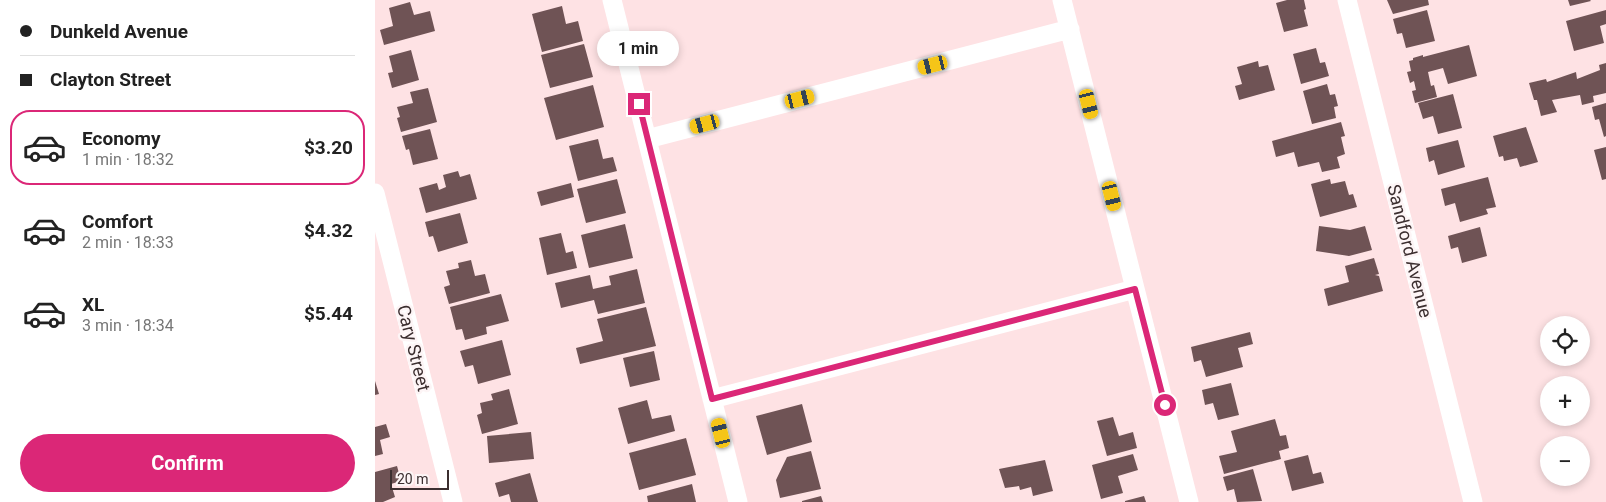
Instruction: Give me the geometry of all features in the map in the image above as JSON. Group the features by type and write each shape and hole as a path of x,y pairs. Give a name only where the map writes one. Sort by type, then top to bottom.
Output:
{"street":[{"path":"612,0 738,502"},
{"path":"1062,0 1189,502"},
{"name":"Sandford Avenue","path":"1347,0 1473,502"},
{"path":"647,139 1070,30"},
{"name":"Cary Street","path":"375,193 453,502"},
{"path":"712,399 1135,289"}],"building":[{"path":"1287,0 1304,0 1306,9 1304,10 1308,26 1284,32 1276,3"},
{"path":"1387,0 1428,0 1429,5 1393,14"},
{"path":"1568,0 1590,0 1591,1 1570,6"},
{"path":"410,2 414,15 430,11 435,31 384,45 380,30 393,26 389,8"},
{"path":"562,6 566,24 578,21 583,41 542,52 532,14"},
{"path":"1427,10 1435,41 1406,48 1402,33 1397,34 1393,19"},
{"path":"1606,10 1606,24 1600,26 1604,43 1574,51 1566,21"},
{"path":"584,44 593,77 550,88 541,55"},
{"path":"1469,45 1477,76 1448,84 1443,68 1428,72 1431,86 1434,85 1437,97 1415,103 1412,91 1416,90 1414,81 1410,83 1407,72 1411,71 1409,61 1423,55 1423,57"},
{"path":"1316,48 1320,63 1325,62 1329,76 1301,84 1293,54"},
{"path":"411,50 419,80 392,88 388,73 393,72 389,56"},
{"path":"1258,61 1259,67 1268,65 1275,90 1239,100 1235,86 1242,84 1237,67"},
{"path":"1606,63 1606,93 1593,96 1594,102 1582,105 1580,95 1552,100 1557,112 1541,116 1537,100 1534,100 1529,83 1546,79 1547,82 1576,72 1577,79 1600,70 1599,65"},
{"path":"1327,84 1330,95 1335,94 1338,106 1334,107 1336,118 1312,124 1303,91"},
{"path":"593,85 604,127 556,140 544,98"},
{"path":"428,88 437,122 401,132 397,118 400,117 397,107 413,103 410,92"},
{"path":"1453,94 1462,128 1438,134 1433,116 1423,119 1418,103"},
{"path":"1606,103 1606,136 1604,137 1599,119 1595,120 1592,107"},
{"path":"1341,122 1345,136 1341,137 1345,154 1337,157 1340,168 1322,172 1319,162 1298,167 1294,152 1276,157 1272,141"},
{"path":"1526,127 1538,162 1520,167 1517,158 1504,161 1503,156 1499,157 1493,136"},
{"path":"430,129 438,159 413,165 409,149 406,150 402,136"},
{"path":"598,139 603,159 613,157 617,171 578,181 569,146"},
{"path":"1458,140 1465,167 1438,175 1434,160 1429,162 1426,148"},
{"path":"1606,147 1606,179 1602,180 1594,150"},
{"path":"458,171 460,177 470,174 477,199 426,213 419,188 437,183 439,190 446,187 443,175"},
{"path":"1488,177 1496,207 1486,209 1488,214 1460,222 1455,203 1445,206 1441,189"},
{"path":"617,179 626,213 586,223 577,189"},
{"path":"1330,179 1331,184 1345,181 1349,195 1353,194 1357,207 1320,217 1311,184"},
{"path":"571,183 574,197 541,206 537,192"},
{"path":"460,213 468,243 438,252 433,236 429,237 425,222"},
{"path":"625,224 633,258 589,268 581,235"},
{"path":"1319,226 1350,230 1365,226 1372,250 1349,256 1316,251"},
{"path":"1480,227 1487,256 1462,263 1458,247 1451,249 1448,236"},
{"path":"561,233 566,253 573,251 577,268 547,275 539,238"},
{"path":"1374,258 1379,274 1375,275 1379,276 1383,291 1328,306 1324,289 1349,282 1345,266"},
{"path":"471,260 475,276 485,274 490,293 449,304 444,287 450,285 446,271 459,268 458,263"},
{"path":"637,269 645,303 598,314 594,300 561,308 555,283 590,275 593,289 611,285 609,276"},
{"path":"501,294 509,321 486,327 487,334 465,340 462,329 456,330 450,307"},
{"path":"646,307 656,346 580,364 576,348 603,341 597,319"},
{"path":"1250,332 1253,344 1238,348 1243,367 1206,377 1201,360 1194,362 1191,347"},
{"path":"502,340 511,375 478,384 473,365 465,367 460,351"},
{"path":"654,351 660,380 630,387 623,358"},
{"path":"375,381 379,394 375,395"},
{"path":"1231,383 1239,415 1218,420 1213,403 1205,405 1202,390"},
{"path":"509,389 518,424 482,434 477,415 482,413 480,403 493,400 491,394"},
{"path":"647,400 652,419 671,415 675,431 628,444 618,408"},
{"path":"802,404 812,442 767,455 756,416"},
{"path":"1113,417 1119,436 1133,432 1137,448 1107,456 1097,421"},
{"path":"1275,419 1280,436 1286,435 1289,448 1279,451 1281,459 1224,474 1219,456 1237,452 1231,431"},
{"path":"386,424 390,437 380,440 383,454 375,456 375,427"},
{"path":"531,432 534,459 489,463 487,436"},
{"path":"686,438 696,475 639,490 629,453"},
{"path":"811,451 821,489 780,498 776,480 787,457"},
{"path":"1133,454 1138,470 1118,476 1123,493 1101,499 1092,465"},
{"path":"1308,455 1313,474 1321,472 1324,483 1292,491 1284,461"},
{"path":"1045,460 1053,491 1033,496 1031,487 1020,490 1019,486 1005,488 999,469"},
{"path":"397,466 401,481 391,484 395,497 383,502 375,502 375,472"},
{"path":"1253,469 1262,501 1237,502 1234,489 1227,491 1223,477"},
{"path":"530,473 538,502 511,502 509,494 499,497 495,483"},
{"path":"692,484 696,502 648,502 647,496"},
{"path":"821,496 823,502 802,502 802,501"},
{"path":"1144,496 1146,502 1125,502 1125,501"}],"route":[{"path":"639,104 712,399 1135,289 1165,405"}]}
